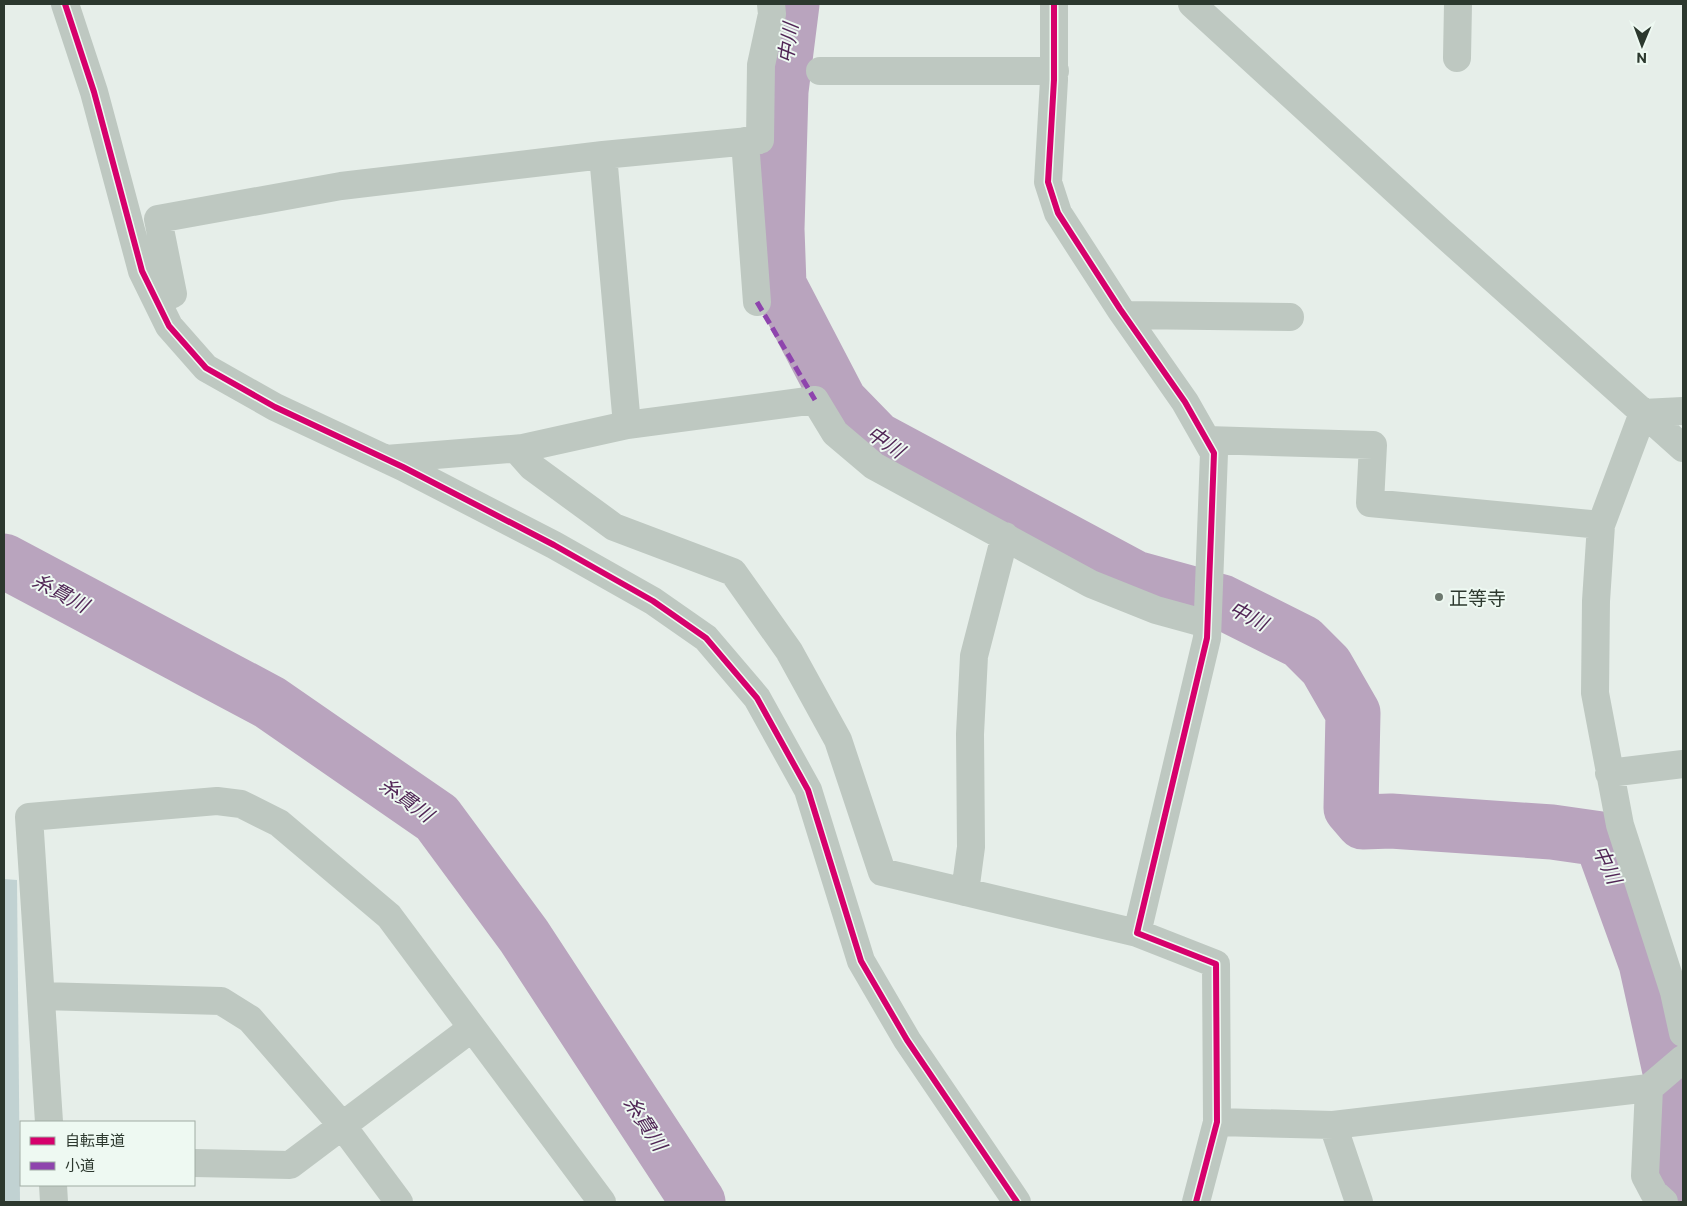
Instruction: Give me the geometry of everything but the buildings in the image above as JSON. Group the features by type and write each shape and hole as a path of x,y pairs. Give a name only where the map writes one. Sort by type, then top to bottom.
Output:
{"street":[{"path":"65,4 94,92 142,271 169,326 206,368 275,407 386,459 554,545 653,601 706,638 757,698 808,790 861,961 907,1040 1017,1202"},
{"path":"157,301 174,294 158,219 342,186 603,155 760,140 761,65 772,14 772,4"},
{"path":"1054,4 1055,71 1048,182 1058,214 1185,402 1214,453 1207,638 1137,933"},
{"path":"1192,4 1683,448"},
{"path":"1457,58 1458,4"},
{"path":"820,71 1055,71"},
{"path":"745,141 757,302"},
{"path":"603,155 627,425"},
{"path":"1125,315 1290,317"},
{"path":"386,459 516,449 627,425 816,400 835,433 874,466 1091,584 1156,610 1207,624"},
{"path":"1643,413 1683,411"},
{"path":"1643,413 1601,526 1596,600 1595,693 1620,825 1674,992 1683,1033"},
{"path":"1207,440 1373,445 1370,503 1601,526"},
{"path":"516,449 532,467 614,527 732,572 789,651 838,740 882,872 1137,933 1216,964 1217,1122 1196,1202"},
{"path":"965,892 971,847 970,734 974,656 1005,536"},
{"path":"1609,774 1683,764"},
{"path":"49,1121 29,817 217,801 241,804 279,823 389,916 602,1202"},
{"path":"41,996 220,1001 250,1018 341,1124 399,1202"},
{"path":"195,1163 290,1165 341,1124 472,1028"},
{"path":"1217,1122 1333,1125 1649,1088 1683,1059"},
{"path":"1649,1088 1645,1176 1654,1193 1664,1202"},
{"path":"1333,1125 1358,1202"},
{"path":"53,1186 54,1202"}],"shaded area":[{"path":"4,879 17,880 20,1202 4,1202"}],"waterway":[{"name":"中川","path":"792,4 781,91 777,229 779,285 840,402 876,439 1135,578 1222,602 1302,642 1326,666 1353,713 1351,808 1363,822 1391,821 1552,832 1601,839 1646,963 1675,1094 1660,1155 1665,1182 1683,1196"},
{"name":"糸貫川","path":"4,561 269,702 437,818 524,936 698,1202"}],"marked path":[{"path":"757,302 815,400"}],"cycle path":[{"path":"65,4 94,92 142,271 169,326 206,368 275,407 403,467 554,545 653,601 706,638 757,698 808,790 861,961 907,1040 1017,1202"},
{"path":"1054,4 1054,80 1048,182 1058,213 1120,309 1185,402 1214,453 1207,638 1137,933 1216,964 1217,1122 1196,1202"}],"place":[{"name":"正等寺","path":"1439,597"}]}
